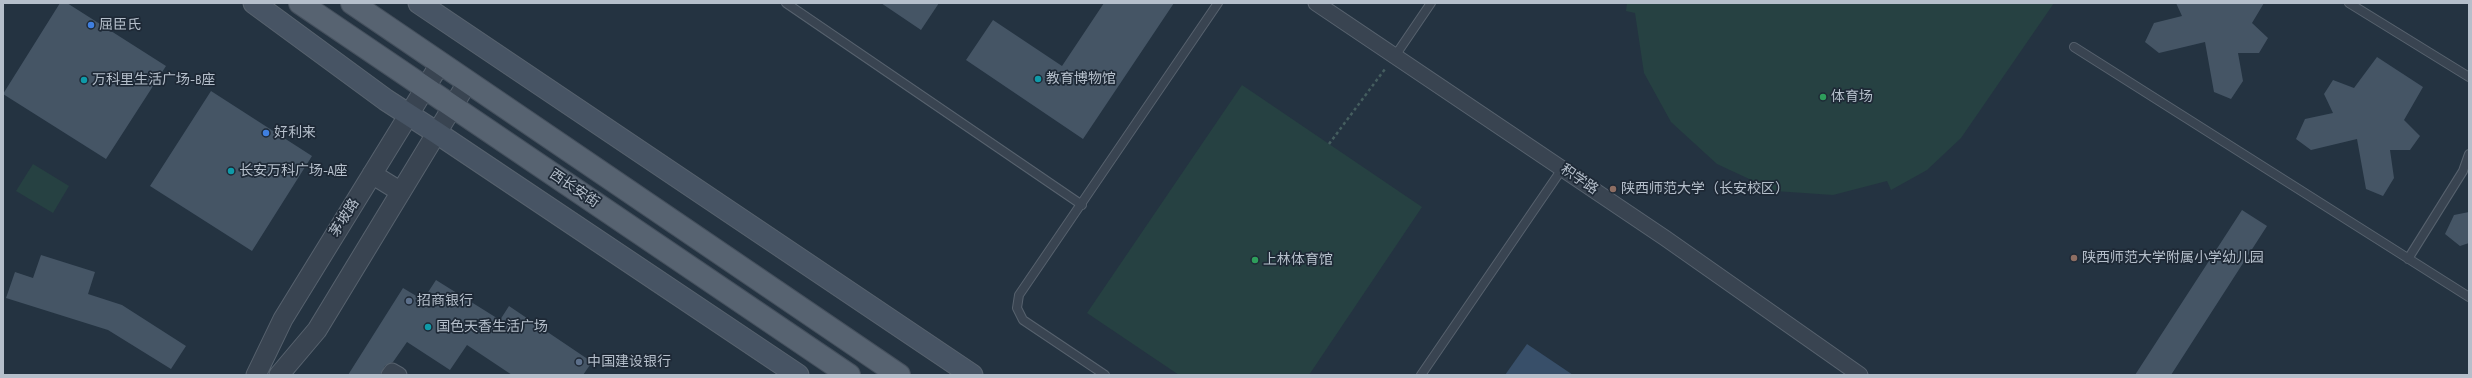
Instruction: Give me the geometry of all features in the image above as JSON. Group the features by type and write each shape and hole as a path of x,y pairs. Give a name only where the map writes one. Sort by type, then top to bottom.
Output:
{"main road":[{"path":"254,3 408,116 437,133 798,375"},
{"name":"西长安街","path":"300,3 849,375"},
{"name":"西长安街","path":"352,3 899,375"},
{"path":"419,3 972,375"}],"street":[{"name":"积学路","path":"1316,3 1562,169 1860,375"},
{"name":"茅坡路","path":"256,375 283,319 440,64"},
{"path":"279,375 317,330 452,106 468,83"},
{"path":"372,174 401,192"},
{"path":"389,375 392,370 399,375"}],"lane":[{"path":"786,3 1082,205"},
{"path":"1105,375 1023,320 1017,308 1019,295 1082,205 1218,3"},
{"path":"1395,56 1431,3"},
{"path":"2349,3 2469,77"},
{"path":"2074,47 2469,297"},
{"path":"2408,259 2463,171 2469,154"},
{"path":"1422,375 1562,169"}],"path":[{"path":"1329,144 1395,56"}],"green space":[{"name":"体育场","path":"1627,3 2054,3 1961,138 1927,170 1891,190 1887,181 1833,195 1775,191 1717,164 1671,122 1644,73 1635,13 1626,11"},
{"name":"上林体育馆","path":"1242,85 1422,207 1309,375 1179,375 1087,313"},
{"path":"33,164 69,186 53,213 16,191"}],"water":[{"path":"1527,344 1573,375 1505,375"}],"building":[{"name":"万科里生活广场-B座","path":"60,3 67,3 166,66 106,159 3,94"},
{"path":"881,3 939,3 921,30"},
{"path":"1104,3 1174,3 1083,139 966,60 993,20 1062,66"},
{"path":"2176,3 2264,3 2252,23 2268,38 2259,53 2238,53 2243,81 2231,99 2214,92 2205,42 2159,53 2145,42 2154,23 2182,16"},
{"path":"2377,57 2423,87 2404,120 2420,136 2410,150 2390,150 2394,178 2383,196 2366,189 2357,139 2311,150 2296,139 2305,119 2333,113 2324,94 2333,80 2354,88"},
{"name":"长安万科广场-A座","path":"211,91 312,156 252,251 150,186"},
{"path":"2242,210 2267,226 2171,375 2135,375"},
{"path":"2469,212 2469,243 2460,246 2445,234 2454,215"},
{"path":"41,255 95,272 88,294 122,305 186,346 171,369 108,330 6,298 15,272 33,278"},
{"path":"436,280 500,320 509,306 592,362 583,375 512,375 467,345 450,370 407,342 393,362 385,366 380,375 348,375 403,288 423,300"}],"place":[{"name":"屈臣氏","path":"91,25"},
{"name":"教育博物馆","path":"1038,79"},
{"name":"万科里生活广场-B座","path":"84,80"},
{"name":"体育场","path":"1823,97"},
{"name":"好利来","path":"266,133"},
{"name":"长安万科广场-A座","path":"231,171"},
{"name":"陕西师范大学（长安校区）","path":"1613,189"},
{"name":"陕西师范大学附属小学幼儿园","path":"2074,258"},
{"name":"上林体育馆","path":"1255,260"},
{"name":"招商银行","path":"409,301"},
{"name":"国色天香生活广场","path":"428,327"},
{"name":"中国建设银行","path":"579,362"}]}
